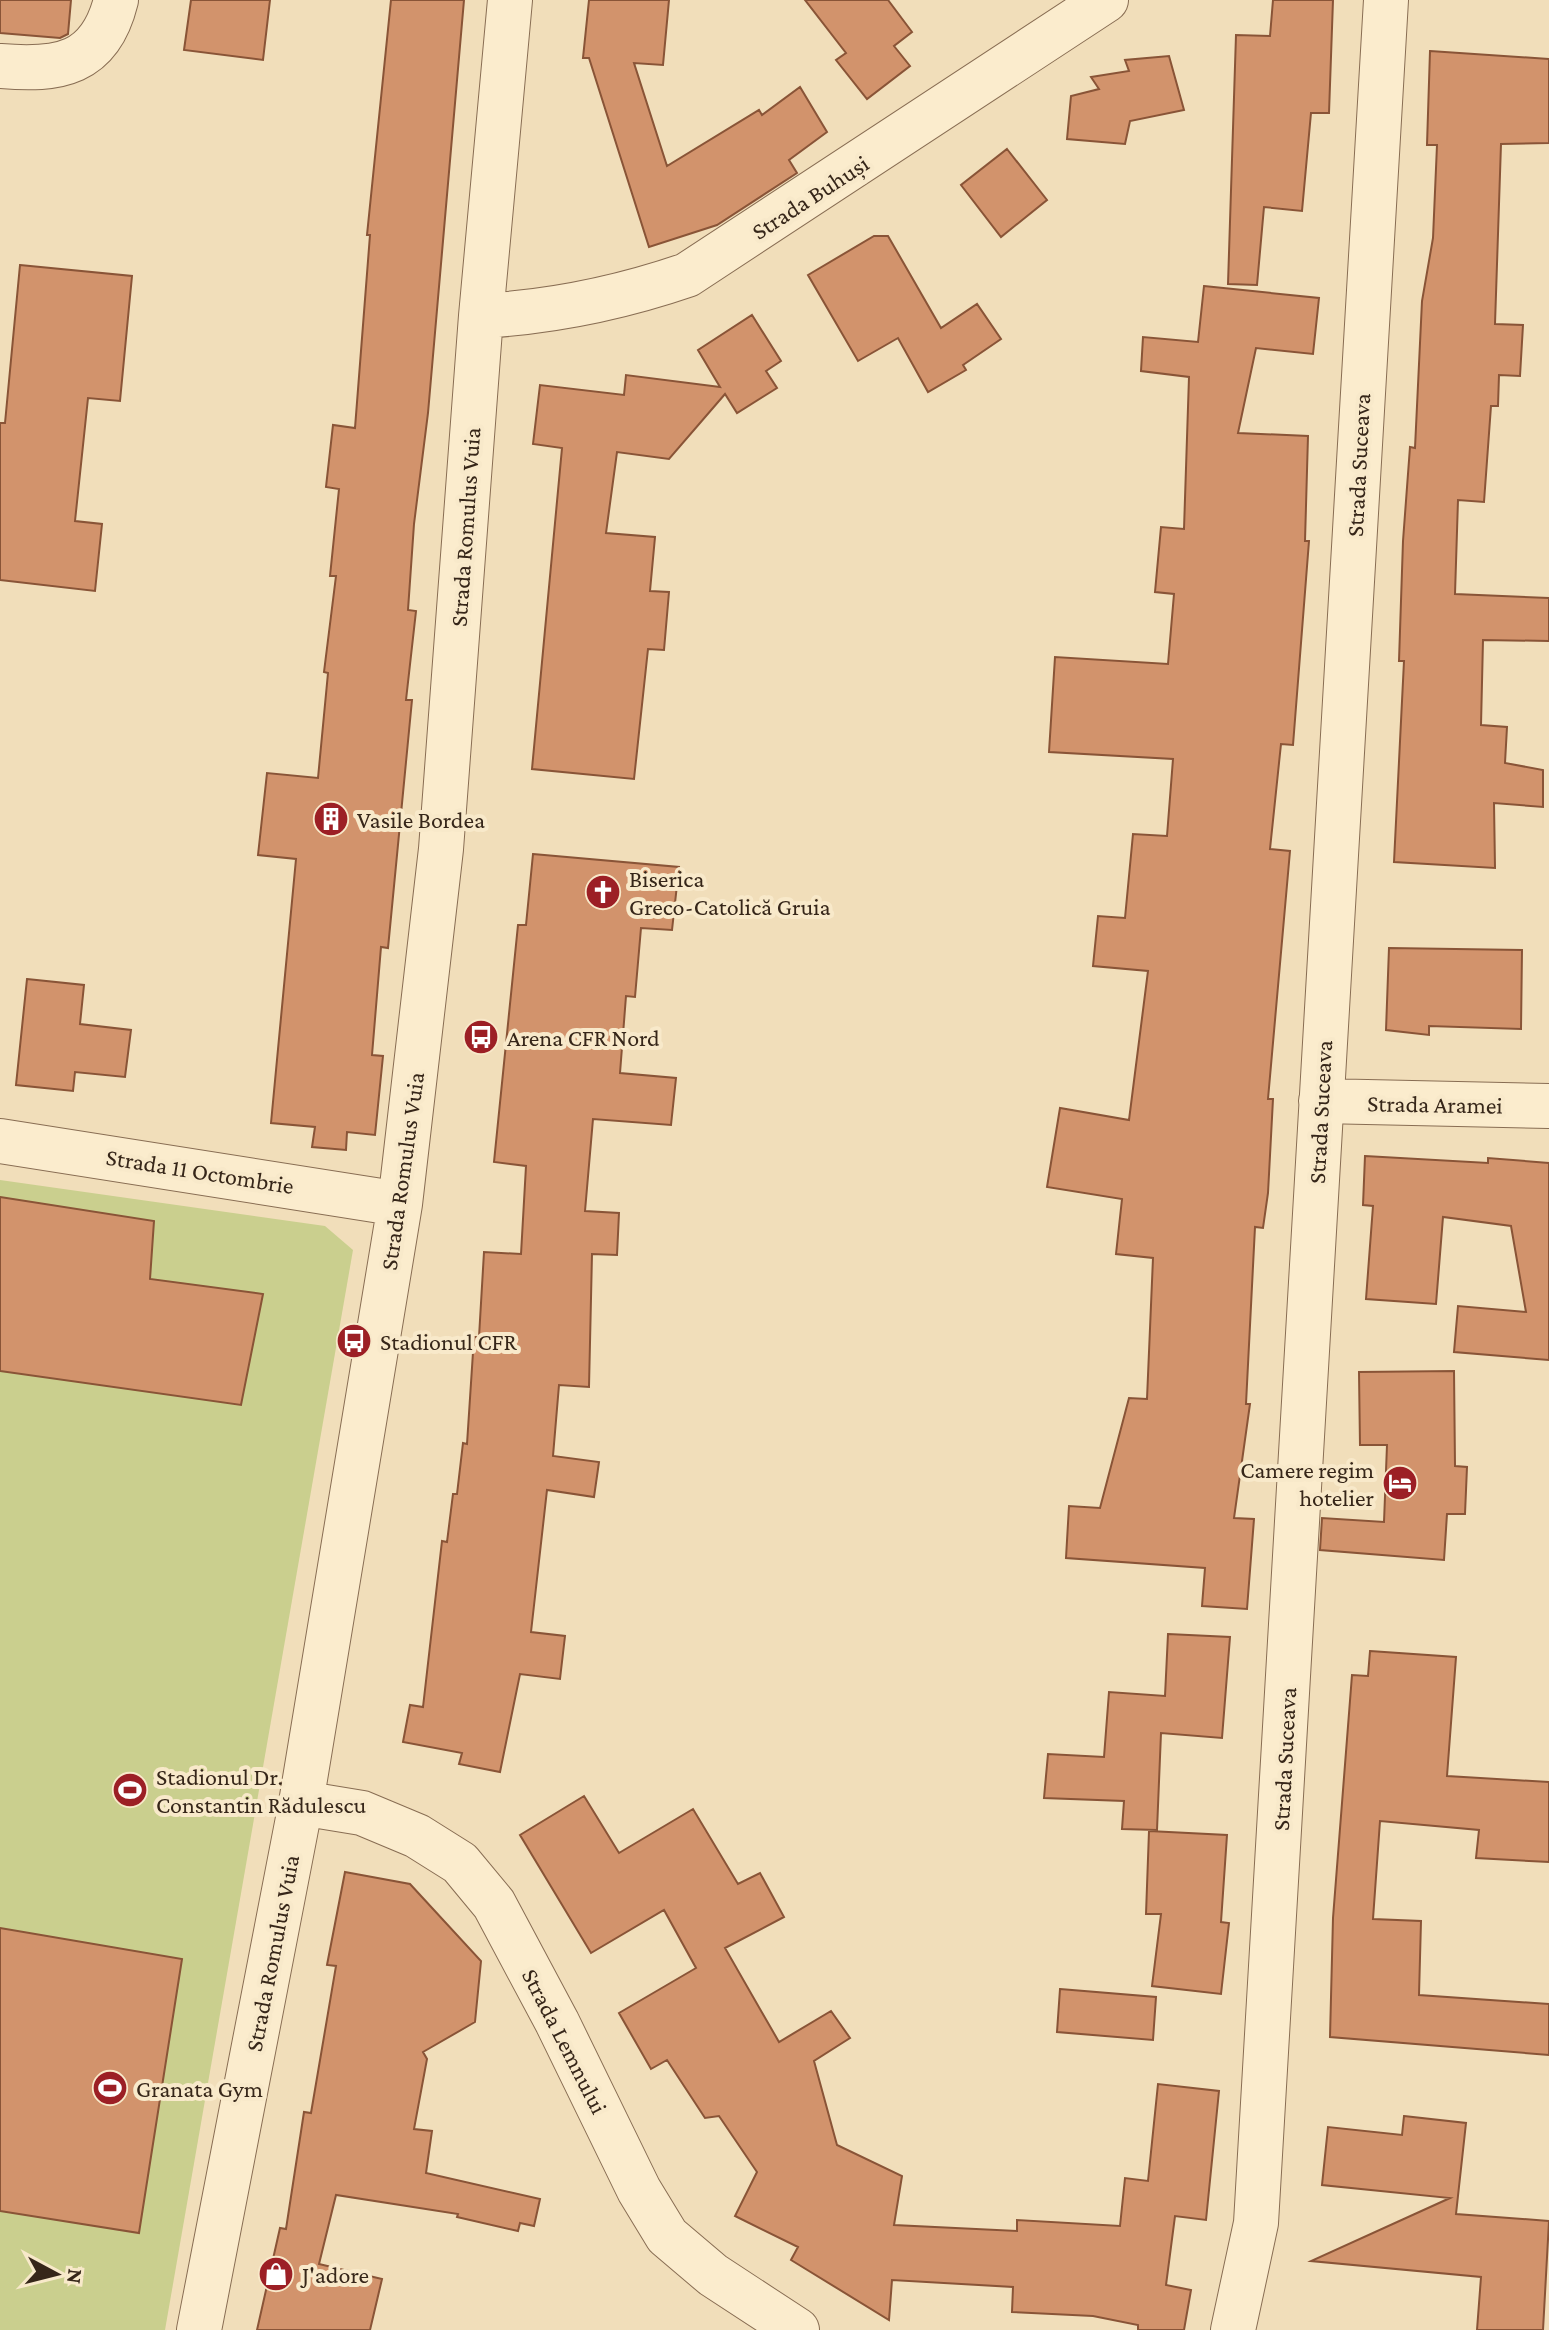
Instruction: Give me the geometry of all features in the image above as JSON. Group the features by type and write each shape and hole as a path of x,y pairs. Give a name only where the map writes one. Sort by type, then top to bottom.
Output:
{"street":[{"path":"0,66 43,70 84,57 111,18 116,0"},
{"name":"Strada Romulus Vuia","path":"199,2330 301,1803 400,1204 441,849 481,316 510,0"},
{"name":"Strada Buhuși","path":"481,316 529,313 638,292 687,275 1106,0"},
{"name":"Strada Suceava","path":"1233,2330 1256,2223 1386,0"},
{"name":"Strada Aramei","path":"1321,1101 1549,1106"},
{"name":"Strada 11 Octombrie","path":"0,1141 400,1204"},
{"name":"Strada Lemnului","path":"301,1803 362,1813 417,1836 460,1863 494,1904 557,2022 639,2190 667,2236 713,2275 797,2330"}],"green space":[{"name":"Stadionul Dr. Constantin Rădulescu","path":"0,1180 325,1226 353,1250 165,2330 0,2330"}],"building":[{"path":"0,0 71,0 68,34 60,38 0,33"},
{"path":"191,0 270,0 263,60 184,50"},
{"path":"391,0 464,0 428,413 414,524 408,610 416,611 406,700 412,700 388,948 381,947 372,1055 383,1056 375,1135 347,1132 346,1150 312,1147 315,1127 271,1123 296,859 258,855 267,773 318,778 328,673 324,672 336,576 330,576 339,489 326,487 333,425 355,428 370,235 367,235"},
{"path":"589,0 669,0 663,65 634,63 667,166 759,110 762,115 800,87 827,132 789,160 797,173 717,225 649,247 589,58 583,58"},
{"path":"805,0 888,0 912,32 894,46 910,66 867,99 836,60 846,53"},
{"path":"1273,0 1333,0 1329,113 1311,113 1302,211 1264,207 1257,285 1228,284 1236,35 1270,36"},
{"path":"1430,51 1549,59 1549,143 1501,144 1495,324 1523,325 1520,376 1499,375 1498,406 1491,406 1484,502 1458,500 1455,594 1549,598 1549,641 1483,640 1481,725 1507,727 1505,763 1543,770 1543,807 1494,803 1495,868 1394,862 1404,661 1399,661 1403,541 1410,447 1415,448 1422,301 1433,238 1437,145 1427,145"},
{"path":"1169,56 1184,110 1130,121 1125,144 1067,139 1071,96 1099,89 1091,77 1129,71 1125,60"},
{"path":"1007,149 1047,200 1001,237 961,185"},
{"path":"874,236 888,236 941,328 977,304 1001,339 963,365 966,370 928,392 898,338 858,361 808,275"},
{"path":"20,265 132,276 120,401 88,398 75,521 102,524 95,591 0,580 0,423 5,423"},
{"path":"1204,286 1319,298 1313,354 1256,348 1238,433 1308,436 1305,541 1309,541 1293,745 1281,744 1270,849 1290,851 1268,1099 1273,1099 1268,1193 1263,1228 1255,1227 1246,1404 1250,1404 1234,1518 1254,1519 1247,1609 1202,1606 1205,1568 1066,1558 1069,1506 1100,1508 1129,1398 1147,1399 1153,1258 1116,1254 1122,1199 1047,1187 1060,1108 1129,1120 1148,971 1093,966 1098,916 1125,918 1133,834 1167,836 1173,759 1049,752 1055,657 1168,664 1174,594 1155,592 1161,527 1184,529 1189,377 1141,371 1143,337 1198,342"},
{"path":"752,315 781,361 766,371 777,388 737,413 725,394 669,459 617,452 606,533 655,537 650,591 669,592 664,650 648,649 634,779 532,769 562,448 533,444 540,385 624,395 626,375 720,387 698,350"},
{"path":"533,854 679,867 672,930 641,928 635,997 626,996 620,1073 676,1078 671,1125 593,1119 585,1211 619,1213 617,1255 592,1254 589,1387 559,1385 553,1456 599,1462 594,1497 547,1490 531,1632 565,1636 560,1679 520,1674 500,1772 459,1764 462,1753 403,1742 410,1705 423,1707 442,1541 447,1542 463,1443 467,1444 474,1337 479,1337 484,1252 521,1254 526,1166 494,1162 518,925 526,925"},
{"path":"1389,948 1522,950 1521,1029 1429,1026 1429,1035 1386,1030"},
{"path":"27,979 84,985 80,1024 131,1030 125,1077 75,1072 73,1091 16,1085"},
{"path":"1365,1156 1488,1163 1488,1158 1549,1163 1549,1360 1454,1352 1458,1306 1526,1312 1511,1226 1443,1217 1436,1304 1366,1299 1373,1206 1363,1205"},
{"path":"0,1197 154,1221 150,1279 263,1294 241,1405 0,1371"},
{"path":"1454,1371 1455,1466 1467,1467 1465,1514 1447,1514 1444,1560 1320,1550 1322,1518 1384,1522 1387,1445 1360,1445 1359,1372"},
{"path":"1168,1634 1230,1637 1222,1738 1161,1733 1157,1830 1122,1829 1124,1801 1044,1798 1048,1754 1104,1757 1109,1692 1165,1696"},
{"path":"1370,1651 1456,1657 1447,1776 1549,1782 1549,1862 1476,1858 1479,1830 1380,1821 1373,1919 1421,1921 1419,1995 1549,2004 1549,2055 1330,2037 1333,1918 1352,1675 1368,1676"},
{"path":"584,1796 619,1853 693,1809 738,1884 760,1873 784,1917 725,1948 779,2042 831,2011 850,2038 814,2061 837,2145 902,2176 894,2225 1017,2231 1017,2220 1120,2226 1125,2178 1148,2181 1158,2084 1219,2091 1206,2220 1175,2216 1166,2285 1191,2290 1184,2330 1138,2330 1138,2325 1093,2316 1012,2312 1013,2287 892,2280 889,2320 791,2260 798,2247 735,2216 757,2172 719,2116 705,2118 667,2060 651,2069 619,2013 696,1968 664,1910 591,1953 520,1835"},
{"path":"1149,1831 1227,1835 1221,1922 1229,1923 1221,1994 1152,1986 1161,1914 1146,1914"},
{"path":"345,1872 410,1884 481,1961 475,2022 423,2052 427,2059 414,2129 432,2131 426,2173 540,2199 534,2226 520,2223 518,2231 457,2217 458,2214 336,2195 319,2264 382,2279 370,2330 257,2330 280,2228 286,2229 304,2112 311,2113 336,1966 327,1965"},
{"path":"0,1928 182,1959 139,2233 0,2211"},
{"path":"1060,1989 1156,1997 1153,2040 1057,2032"},
{"path":"1404,2116 1466,2123 1456,2214 1549,2221 1543,2330 1477,2330 1481,2277 1311,2261 1450,2198 1322,2185 1328,2127 1402,2135"}],"place":[{"name":"Vasile Bordea","path":"331,819"},
{"name":"Biserica Greco-Catolică Gruia","path":"603,892"},
{"name":"Arena CFR Nord","path":"481,1037"},
{"name":"Stadionul CFR","path":"354,1341"},
{"name":"Camere regim hotelier","path":"1400,1483"},
{"name":"Stadionul Dr. Constantin Rădulescu","path":"130,1790"},
{"name":"Granata Gym","path":"110,2088"},
{"name":"J'adore","path":"276,2274"}]}
